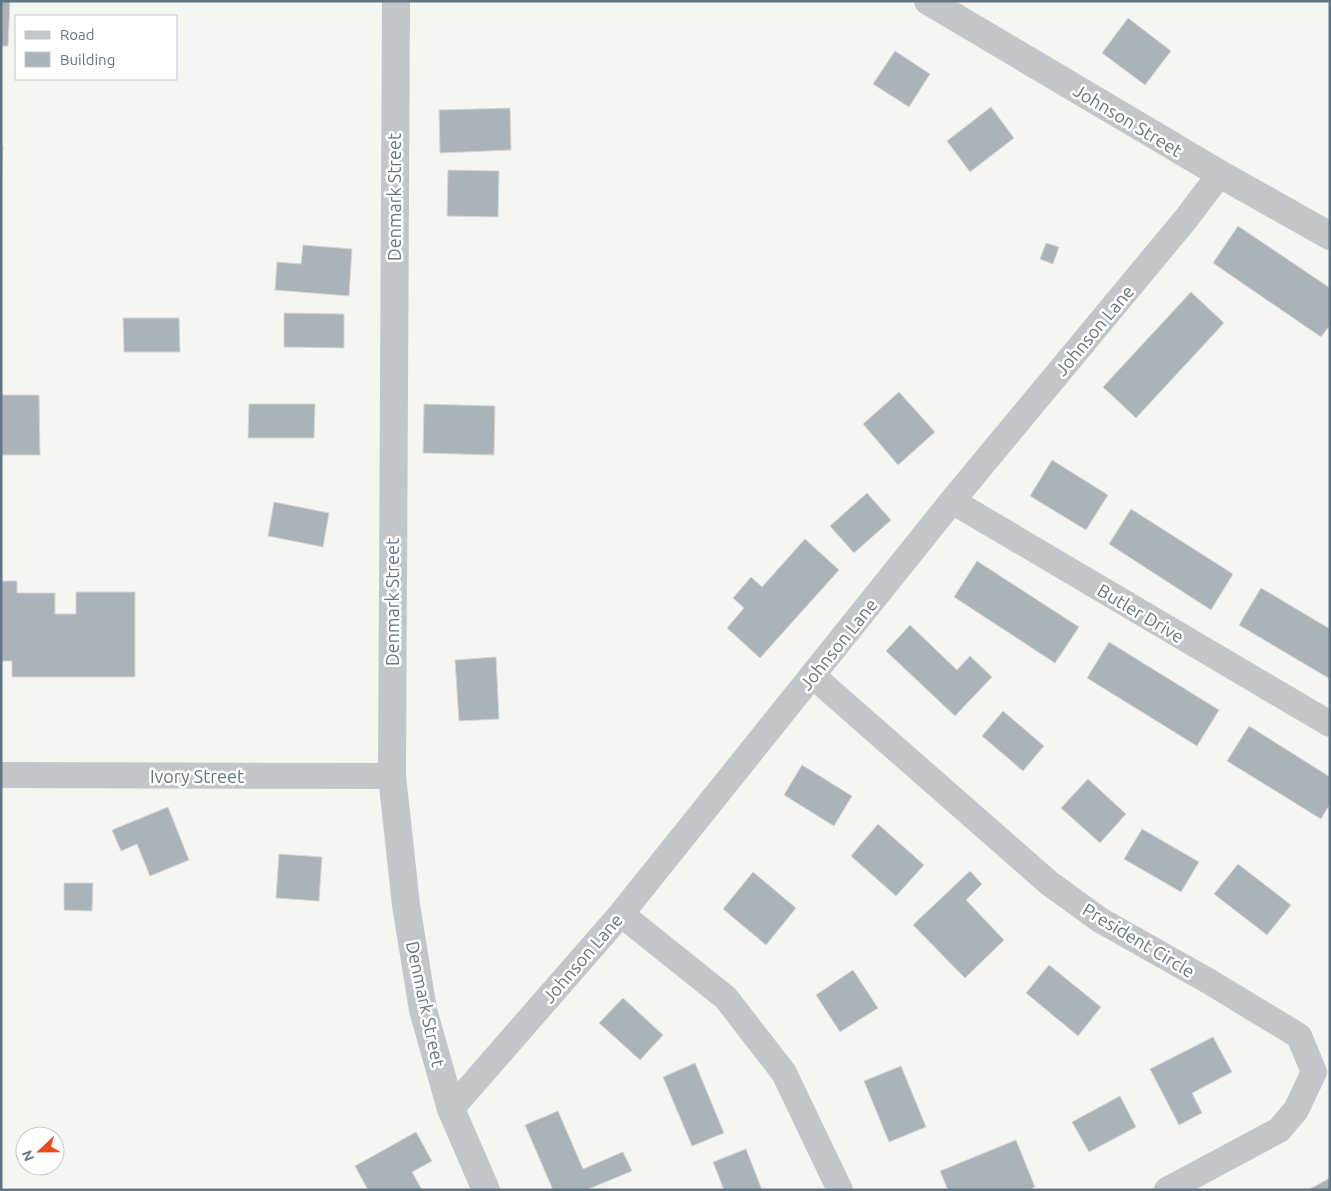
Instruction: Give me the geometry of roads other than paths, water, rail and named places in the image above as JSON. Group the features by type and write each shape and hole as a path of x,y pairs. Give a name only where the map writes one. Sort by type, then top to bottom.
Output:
{"street":[{"name":"Denmark Street","path":"396,1 392,776 406,905 423,1010 451,1109 486,1190"},
{"name":"Johnson Street","path":"928,1 1220,174 1330,236"},
{"name":"Johnson Lane","path":"451,1109 621,914 952,501 1185,220 1220,174"},
{"name":"Butler Drive","path":"952,501 1330,724"},
{"name":"President Circle","path":"813,676 1048,883 1100,920 1210,982 1299,1036 1314,1072 1296,1110 1279,1130 1168,1190"},
{"name":"Ivory Street","path":"1,775 392,776"},
{"path":"621,914 726,998 784,1073 840,1190"}]}
